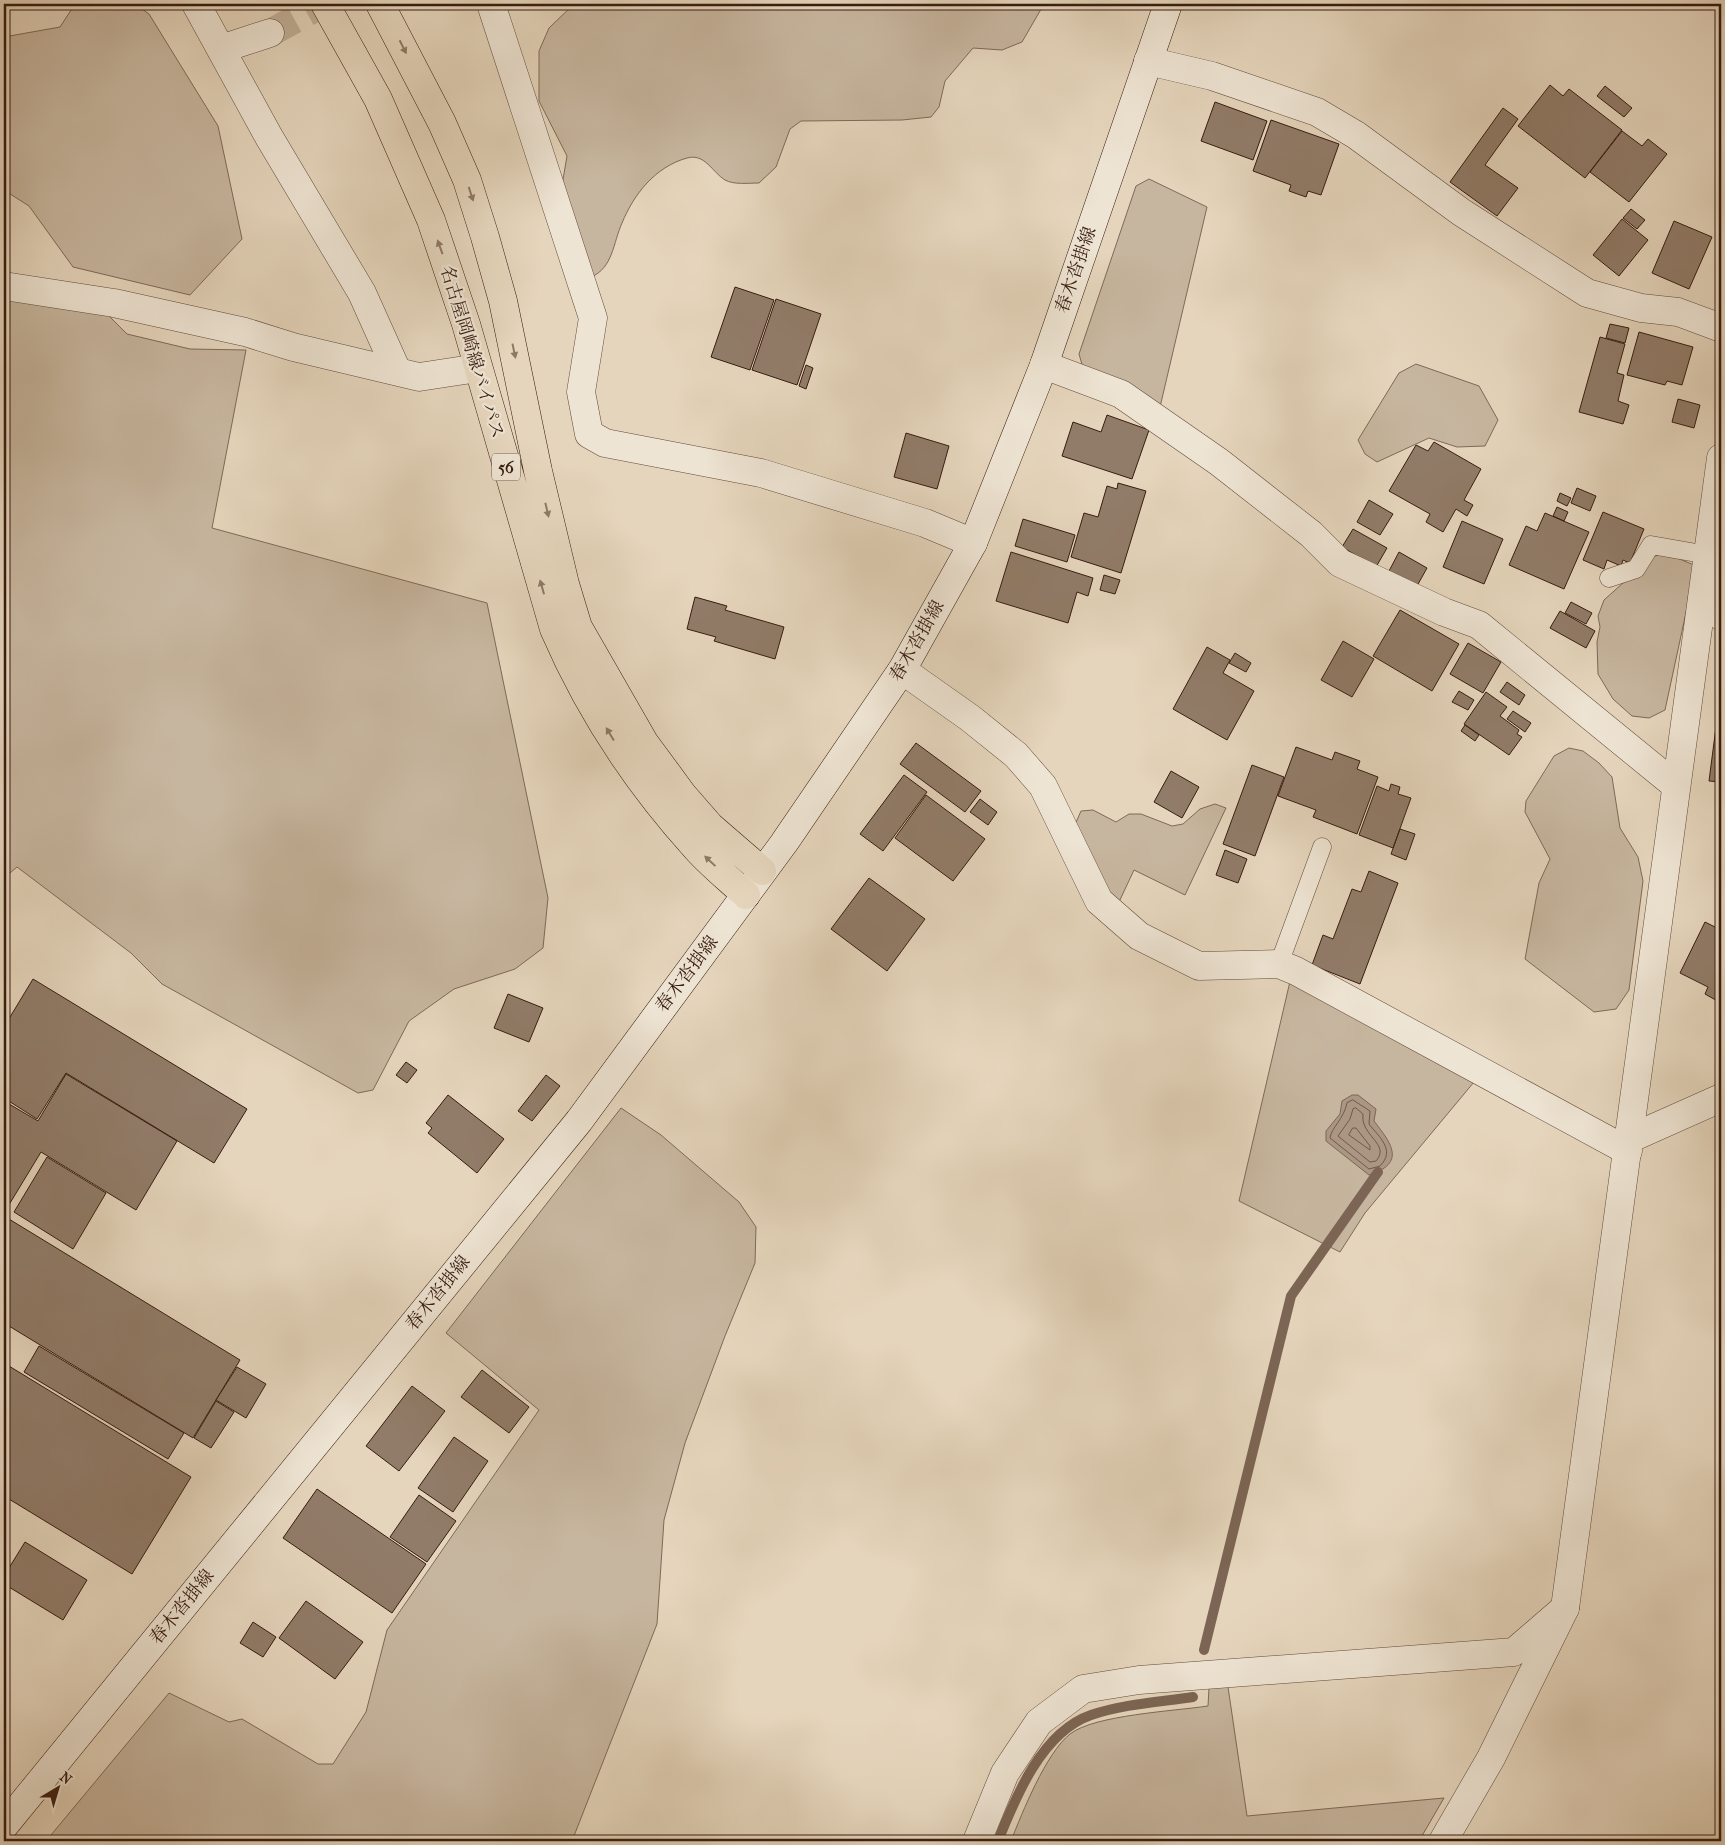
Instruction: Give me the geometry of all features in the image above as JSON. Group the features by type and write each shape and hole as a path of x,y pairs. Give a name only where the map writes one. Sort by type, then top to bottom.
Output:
{"main road":[{"name":"名古屋岡崎線バイパス","path":"325,4 378,99 406,158 453,282 554,629 571,670 629,764 696,848 746,894"},
{"name":"名古屋岡崎線バイパス","path":"380,4 442,123 467,180 503,301 538,471 565,584 578,627 644,742 683,795 710,826 762,871"}],"street":[{"path":"196,4 269,137 362,293 397,372"},
{"path":"491,4 593,318 581,392 589,434 605,443 761,473 925,523 973,543"},
{"name":"春木沓掛線","path":"4,1826 579,1121 784,843 902,670 973,543 1044,365 1168,4"},
{"path":"221,50 270,32"},
{"path":"1148,61 1212,76 1317,112 1356,135 1461,212 1587,292 1641,308 1678,312 1721,328"},
{"path":"4,286 114,303 245,332 293,347 419,377 478,368"},
{"path":"1044,365 1120,394 1219,462 1311,534 1340,563 1444,612 1479,625 1676,785"},
{"path":"1443,1841 1492,1758 1565,1608 1676,785 1712,608 1708,555 1721,458"},
{"path":"902,670 970,718 1016,755 1042,786 1098,901 1139,936 1199,966 1279,964 1296,971 1474,1066 1628,1145"},
{"path":"1628,1145 1721,1098"},
{"path":"977,1841 1005,1773 1039,1722 1084,1690 1139,1680 1514,1652 1565,1608"}],"lane":[{"path":"1609,578 1636,569 1651,545 1708,555"},
{"path":"1279,964 1322,847"}],"shaded area":[{"path":"75,4 135,4 149,14 218,126 242,239 190,295 73,267 29,206 4,190 4,37 60,27"},
{"path":"574,4 1044,4 1022,42 1002,50 973,48 945,81 939,107 931,117 902,120 801,121 790,129 776,167 759,183 729,182 720,177 704,161 693,157 676,162 665,168 639,192 622,223 608,261 604,268 591,277 561,191 567,156 539,101 539,51 549,28"},
{"path":"1149,179 1207,207 1160,407 1083,368 1079,354 1136,186"},
{"path":"4,298 108,315 127,334 190,349 246,350 212,528 487,603 548,898 543,948 515,969 454,989 409,1021 373,1090 358,1093 162,984 131,953 17,867 4,878"},
{"path":"1416,364 1479,386 1498,420 1485,446 1457,447 1429,438 1377,462 1365,454 1358,440 1399,373"},
{"path":"1668,554 1696,566 1665,710 1649,718 1632,716 1613,699 1598,674 1597,642 1600,627 1598,616 1604,600 1623,583 1639,574 1654,556"},
{"path":"1569,748 1583,751 1599,763 1612,777 1620,828 1638,857 1643,881 1629,990 1616,1009 1594,1012 1525,959 1539,883 1550,859 1525,812 1526,801 1554,756"},
{"path":"1215,804 1226,808 1185,895 1134,870 1118,904 1102,895 1074,827 1081,811 1093,810 1116,822 1129,814 1141,814 1172,826 1183,824 1200,809"},
{"path":"1291,977 1479,1076 1365,1213 1340,1252 1239,1201"},
{"path":"621,1108 661,1135 739,1202 756,1227 755,1263 725,1336 685,1443 664,1520 657,1624 572,1841 46,1841 169,1693 229,1722 242,1719 318,1764 333,1764 366,1712 387,1630 539,1410 446,1333"},
{"path":"1228,1687 1247,1816 1444,1798 1419,1841 1011,1841 1028,1800 1044,1769 1052,1755 1070,1734 1097,1722 1116,1718 1208,1706 1209,1688"}],"water":[{"path":"1352,1095 1358,1095 1376,1109 1374,1121 1386,1137 1392,1152 1392,1158 1388,1165 1369,1175 1326,1141 1326,1131 1340,1114 1342,1101"}],"building":[{"path":"1550,85 1563,96 1569,89 1622,130 1585,178 1518,126"},
{"path":"1605,86 1632,108 1624,117 1597,96"},
{"path":"1215,102 1267,121 1253,160 1201,141"},
{"path":"1503,108 1518,119 1485,165 1518,188 1497,216 1450,182"},
{"path":"1271,120 1339,144 1321,195 1308,191 1306,197 1289,191 1291,185 1253,171"},
{"path":"1622,131 1642,146 1648,139 1667,154 1629,202 1590,172"},
{"path":"1631,209 1645,220 1637,229 1623,218"},
{"path":"1622,219 1648,240 1619,276 1593,255"},
{"path":"1674,221 1712,237 1689,289 1652,273"},
{"path":"735,287 774,300 750,370 711,357"},
{"path":"776,299 821,314 797,385 752,370"},
{"path":"1610,324 1629,328 1625,343 1606,338"},
{"path":"1639,332 1693,347 1682,385 1667,381 1665,385 1627,375"},
{"path":"1600,337 1625,344 1617,373 1624,375 1618,401 1629,405 1623,424 1579,412"},
{"path":"806,365 813,368 806,389 799,386"},
{"path":"1678,399 1700,405 1694,428 1672,422"},
{"path":"1107,415 1149,430 1132,479 1062,456 1073,422 1101,432"},
{"path":"906,433 949,446 937,489 894,477"},
{"path":"1434,442 1481,469 1464,500 1473,505 1467,516 1456,509 1443,532 1426,522 1430,514 1389,491 1416,445 1428,451"},
{"path":"1118,483 1146,491 1121,573 1071,557 1084,513 1098,517 1107,486 1117,489"},
{"path":"1577,488 1596,496 1590,511 1571,503"},
{"path":"1560,493 1571,498 1567,506 1557,501"},
{"path":"1369,500 1393,514 1380,535 1357,522"},
{"path":"1557,507 1568,512 1564,521 1553,516"},
{"path":"1603,512 1644,529 1630,563 1623,560 1621,566 1607,560 1604,569 1583,560"},
{"path":"1545,513 1589,532 1564,589 1509,565 1526,526 1537,531"},
{"path":"1023,519 1075,535 1067,562 1015,546"},
{"path":"1462,521 1503,539 1484,584 1443,567"},
{"path":"1353,529 1387,548 1376,567 1342,547"},
{"path":"1011,552 1093,578 1088,596 1077,592 1068,623 996,601"},
{"path":"1399,552 1427,568 1417,586 1389,571"},
{"path":"1104,575 1120,580 1115,594 1100,590"},
{"path":"695,597 727,606 725,610 784,627 775,659 714,641 716,637 687,629"},
{"path":"1571,602 1592,613 1586,624 1565,613"},
{"path":"1400,610 1459,644 1432,691 1373,656"},
{"path":"1560,611 1595,631 1586,648 1550,628"},
{"path":"1343,641 1374,659 1352,697 1321,680"},
{"path":"1468,643 1501,662 1483,693 1450,674"},
{"path":"1207,647 1230,660 1223,673 1254,691 1227,740 1173,709"},
{"path":"1235,653 1251,663 1246,672 1229,663"},
{"path":"1507,682 1525,695 1519,705 1500,692"},
{"path":"1459,691 1474,700 1468,710 1452,702"},
{"path":"1486,692 1507,707 1500,716 1519,730 1517,734 1522,737 1509,755 1464,724"},
{"path":"1513,711 1531,723 1525,732 1507,719"},
{"path":"1465,725 1479,735 1475,741 1461,731"},
{"path":"1716,727 1721,727 1721,782 1709,781"},
{"path":"916,743 981,791 965,812 900,764"},
{"path":"1296,747 1332,760 1335,752 1360,761 1357,769 1378,777 1357,834 1313,817 1316,810 1278,796"},
{"path":"1252,765 1284,777 1255,856 1223,844"},
{"path":"1171,771 1199,787 1182,818 1154,802"},
{"path":"904,775 927,792 883,851 860,834"},
{"path":"1391,784 1400,787 1398,794 1411,798 1393,848 1359,835 1377,786 1389,791"},
{"path":"926,795 985,839 953,881 895,838"},
{"path":"980,799 997,812 988,825 970,812"},
{"path":"1400,829 1415,834 1406,860 1391,854"},
{"path":"1225,850 1247,859 1238,883 1216,875"},
{"path":"1369,871 1398,883 1360,984 1312,965 1323,935 1333,939 1352,889 1361,892"},
{"path":"869,878 925,919 887,971 831,929"},
{"path":"1705,922 1721,930 1721,1003 1705,994 1708,987 1680,973"},
{"path":"33,979 247,1109 214,1163 66,1073 37,1119 4,1098 4,1027"},
{"path":"508,994 543,1008 529,1042 494,1028"},
{"path":"406,1062 417,1070 407,1083 396,1075"},
{"path":"66,1074 177,1141 136,1210 41,1152 7,1208 4,1206 4,1101 38,1121"},
{"path":"546,1075 560,1086 532,1121 518,1111"},
{"path":"448,1095 504,1139 477,1173 428,1133 432,1128 426,1123"},
{"path":"47,1157 106,1193 73,1249 14,1212"},
{"path":"4,1216 240,1360 193,1438 4,1323"},
{"path":"39,1346 184,1433 168,1459 24,1372"},
{"path":"4,1363 191,1477 132,1574 4,1496"},
{"path":"237,1367 266,1384 246,1418 216,1400"},
{"path":"482,1370 529,1407 509,1433 461,1397"},
{"path":"412,1386 445,1411 399,1471 366,1446"},
{"path":"216,1401 234,1412 211,1448 194,1438"},
{"path":"454,1437 488,1461 453,1512 418,1488"},
{"path":"317,1489 426,1564 392,1613 283,1538"},
{"path":"419,1495 456,1521 427,1562 390,1537"},
{"path":"25,1542 87,1580 63,1620 4,1584 4,1576"},
{"path":"306,1601 363,1642 335,1679 279,1638"},
{"path":"253,1622 276,1637 263,1657 240,1643"}],"waterway":[{"path":"1204,1650 1291,1296 1378,1172"},
{"path":"998,1841 1022,1786 1033,1768 1045,1750 1074,1723 1091,1715 1116,1708 1193,1697"}],"tunnel":[{"path":"270,33 323,4"}]}
